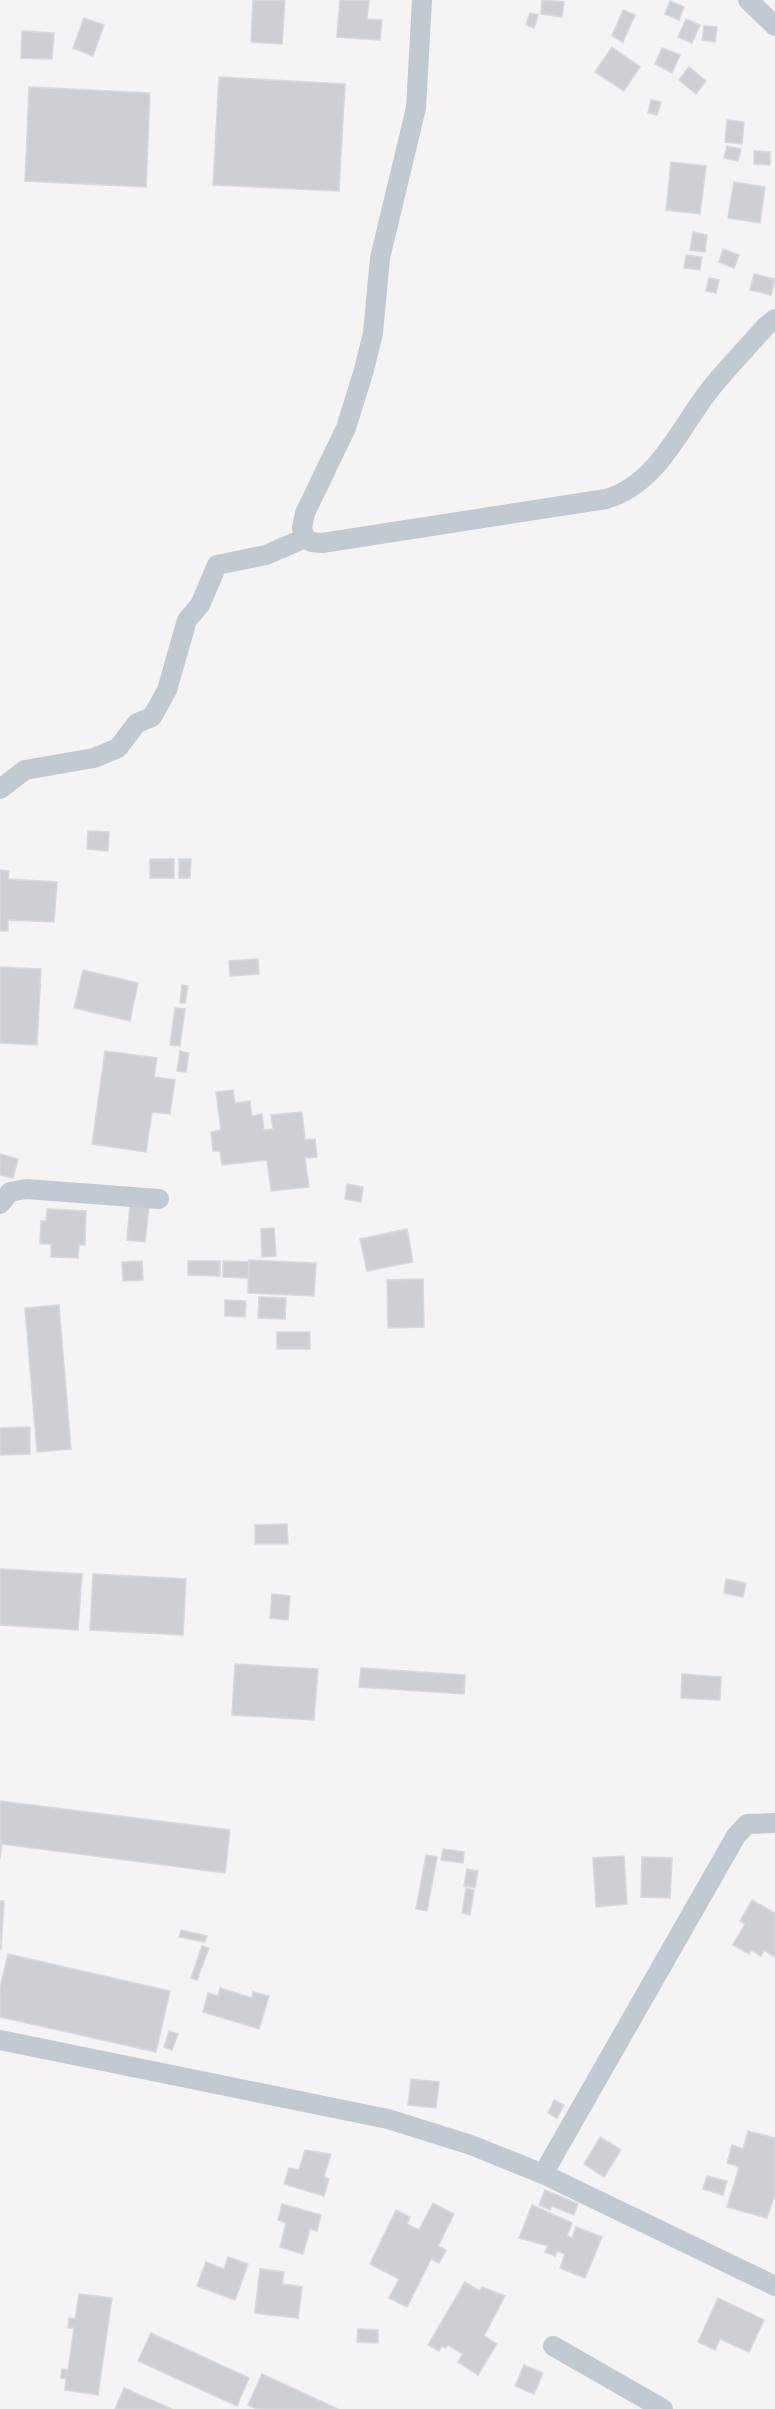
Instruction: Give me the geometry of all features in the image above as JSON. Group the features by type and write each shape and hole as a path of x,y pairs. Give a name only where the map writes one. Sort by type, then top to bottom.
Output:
{"street":[{"path":"422,0 416,108 380,258 373,333 367,361 346,428 304,513 302,528 305,538 312,542 322,543 606,499 625,493 656,464 679,436 708,392 766,326 775,319"},
{"path":"748,0 775,26"},
{"path":"0,789 25,770 94,758 118,748 137,723 152,717 167,690 187,620 200,605 217,565 266,555 305,538"},
{"path":"0,1204 10,1192 26,1189 159,1199"},
{"path":"543,2174 736,1836 747,1824 775,1823"},
{"path":"0,2040 388,2119 471,2145 543,2174 775,2286"},
{"path":"553,2346 663,2409"}],"building":[{"path":"253,0 285,0 282,44 251,42"},
{"path":"340,0 369,0 367,19 382,20 380,40 337,37"},
{"path":"542,0 564,2 562,17 541,14"},
{"path":"670,1 684,7 679,20 665,14"},
{"path":"623,10 635,15 623,42 612,36"},
{"path":"530,13 538,15 534,28 526,25"},
{"path":"84,18 104,25 93,56 73,48"},
{"path":"686,19 700,25 692,43 678,37"},
{"path":"704,26 717,27 715,42 702,40"},
{"path":"22,31 54,33 52,59 21,58"},
{"path":"612,47 640,67 624,91 595,72"},
{"path":"662,48 680,55 672,73 655,64"},
{"path":"689,67 706,81 696,94 679,80"},
{"path":"219,77 345,84 339,191 213,185"},
{"path":"29,87 150,93 146,187 25,181"},
{"path":"651,100 661,102 657,115 648,113"},
{"path":"727,120 744,122 742,144 725,142"},
{"path":"727,146 741,149 738,161 724,158"},
{"path":"754,151 770,152 770,165 754,164"},
{"path":"671,162 706,166 700,214 666,210"},
{"path":"734,182 765,187 760,223 728,218"},
{"path":"693,232 707,235 705,252 690,250"},
{"path":"723,249 739,255 734,268 719,262"},
{"path":"686,255 702,257 700,270 684,268"},
{"path":"754,274 775,279 771,295 750,290"},
{"path":"709,278 719,280 716,293 706,291"},
{"path":"88,831 109,832 108,851 87,849"},
{"path":"150,859 174,859 174,878 150,878"},
{"path":"179,859 191,859 190,878 179,878"},
{"path":"0,870 9,871 8,879 57,882 54,922 8,920 8,931 0,931"},
{"path":"258,959 259,974 230,976 229,961"},
{"path":"0,967 41,969 37,1045 0,1043"},
{"path":"83,970 138,983 130,1021 74,1008"},
{"path":"182,985 188,986 185,1003 180,1003"},
{"path":"175,1008 185,1009 180,1046 170,1045"},
{"path":"105,1051 157,1058 154,1077 175,1080 170,1114 152,1112 146,1152 92,1144"},
{"path":"180,1051 189,1053 186,1072 177,1071"},
{"path":"233,1090 235,1103 250,1101 252,1116 262,1114 264,1130 273,1129 271,1115 302,1112 305,1140 315,1139 317,1157 305,1158 309,1187 271,1191 267,1160 222,1165 220,1151 213,1151 211,1132 221,1130 216,1092"},
{"path":"0,1154 18,1159 13,1178 0,1175"},
{"path":"347,1184 363,1187 361,1202 345,1199"},
{"path":"130,1204 149,1206 145,1242 127,1240"},
{"path":"47,1209 86,1211 85,1245 79,1245 78,1258 51,1257 51,1244 40,1244 41,1221 46,1221"},
{"path":"274,1228 276,1256 262,1257 261,1229"},
{"path":"407,1229 413,1262 367,1271 360,1239"},
{"path":"249,1260 316,1263 314,1296 248,1293"},
{"path":"142,1261 143,1280 123,1281 122,1262"},
{"path":"188,1261 220,1261 220,1276 188,1275"},
{"path":"223,1261 249,1262 248,1278 223,1277"},
{"path":"423,1279 424,1327 388,1328 387,1280"},
{"path":"259,1297 286,1298 285,1319 258,1318"},
{"path":"225,1300 246,1301 245,1317 225,1316"},
{"path":"59,1305 71,1449 37,1452 25,1308"},
{"path":"277,1332 310,1332 310,1349 277,1349"},
{"path":"30,1427 30,1454 0,1455 0,1428"},
{"path":"287,1524 288,1544 255,1544 255,1525"},
{"path":"0,1569 82,1574 78,1630 0,1625"},
{"path":"93,1574 186,1579 183,1635 90,1630"},
{"path":"726,1579 746,1583 743,1597 724,1593"},
{"path":"272,1594 290,1596 288,1620 270,1618"},
{"path":"235,1664 318,1669 314,1720 232,1715"},
{"path":"361,1668 465,1675 464,1694 359,1687"},
{"path":"682,1674 721,1677 720,1700 681,1698"},
{"path":"0,1801 230,1830 225,1873 2,1844 0,1859"},
{"path":"443,1849 464,1852 463,1863 441,1860"},
{"path":"426,1855 437,1857 427,1911 416,1909"},
{"path":"624,1856 627,1904 596,1907 593,1858"},
{"path":"642,1857 672,1858 670,1898 641,1897"},
{"path":"467,1869 478,1871 475,1888 464,1886"},
{"path":"466,1888 474,1890 470,1915 462,1913"},
{"path":"752,1900 775,1913 775,1957 764,1950 761,1956 751,1950 749,1954 733,1945 745,1924 740,1921"},
{"path":"0,1901 4,1901 1,1949 0,1949"},
{"path":"181,1930 207,1936 205,1942 179,1937"},
{"path":"202,1946 209,1948 197,1980 191,1978"},
{"path":"8,1954 170,1991 156,2052 0,2017 0,1988"},
{"path":"220,1988 252,1998 253,1992 269,1996 259,2029 203,2012 208,1993 218,1996"},
{"path":"169,2031 178,2034 172,2050 164,2047"},
{"path":"411,2079 439,2082 436,2108 408,2105"},
{"path":"554,2100 564,2105 557,2118 548,2113"},
{"path":"748,2131 775,2138 775,2194 767,2218 727,2207 739,2167 727,2163 732,2145 743,2149"},
{"path":"600,2137 621,2150 604,2177 584,2164"},
{"path":"305,2150 331,2154 324,2177 329,2179 324,2196 284,2184 289,2168 299,2170"},
{"path":"707,2176 727,2181 723,2195 703,2189"},
{"path":"545,2190 578,2204 574,2215 552,2206 550,2210 539,2205"},
{"path":"433,2203 454,2214 438,2246 446,2250 439,2263 431,2259 407,2307 389,2298 399,2279 370,2264 396,2210 410,2217 407,2224 419,2230"},
{"path":"282,2204 321,2215 317,2231 310,2229 303,2254 280,2247 286,2223 278,2220"},
{"path":"532,2205 572,2223 567,2236 572,2238 576,2227 602,2237 585,2278 560,2268 565,2254 557,2251 555,2256 545,2252 548,2246 519,2238"},
{"path":"228,2257 248,2264 235,2300 197,2286 206,2262 224,2269"},
{"path":"260,2269 284,2272 282,2284 302,2287 298,2318 255,2313"},
{"path":"260,2269 284,2272 282,2284 302,2287 298,2318 255,2313"},
{"path":"465,2282 480,2291 482,2287 505,2296 484,2336 497,2344 478,2375 458,2362 463,2354 448,2345 445,2348 442,2346 439,2351 428,2345"},
{"path":"79,2294 112,2298 98,2395 65,2390 66,2379 61,2378 62,2369 68,2370 74,2328 68,2328 69,2318 75,2319"},
{"path":"718,2298 764,2320 749,2352 720,2339 715,2350 698,2342"},
{"path":"358,2329 378,2330 378,2343 357,2342"},
{"path":"151,2333 249,2378 237,2406 138,2361"},
{"path":"524,2365 543,2373 534,2394 515,2386"},
{"path":"262,2374 338,2409 257,2409 248,2405"},
{"path":"124,2388 172,2409 115,2409"}]}
